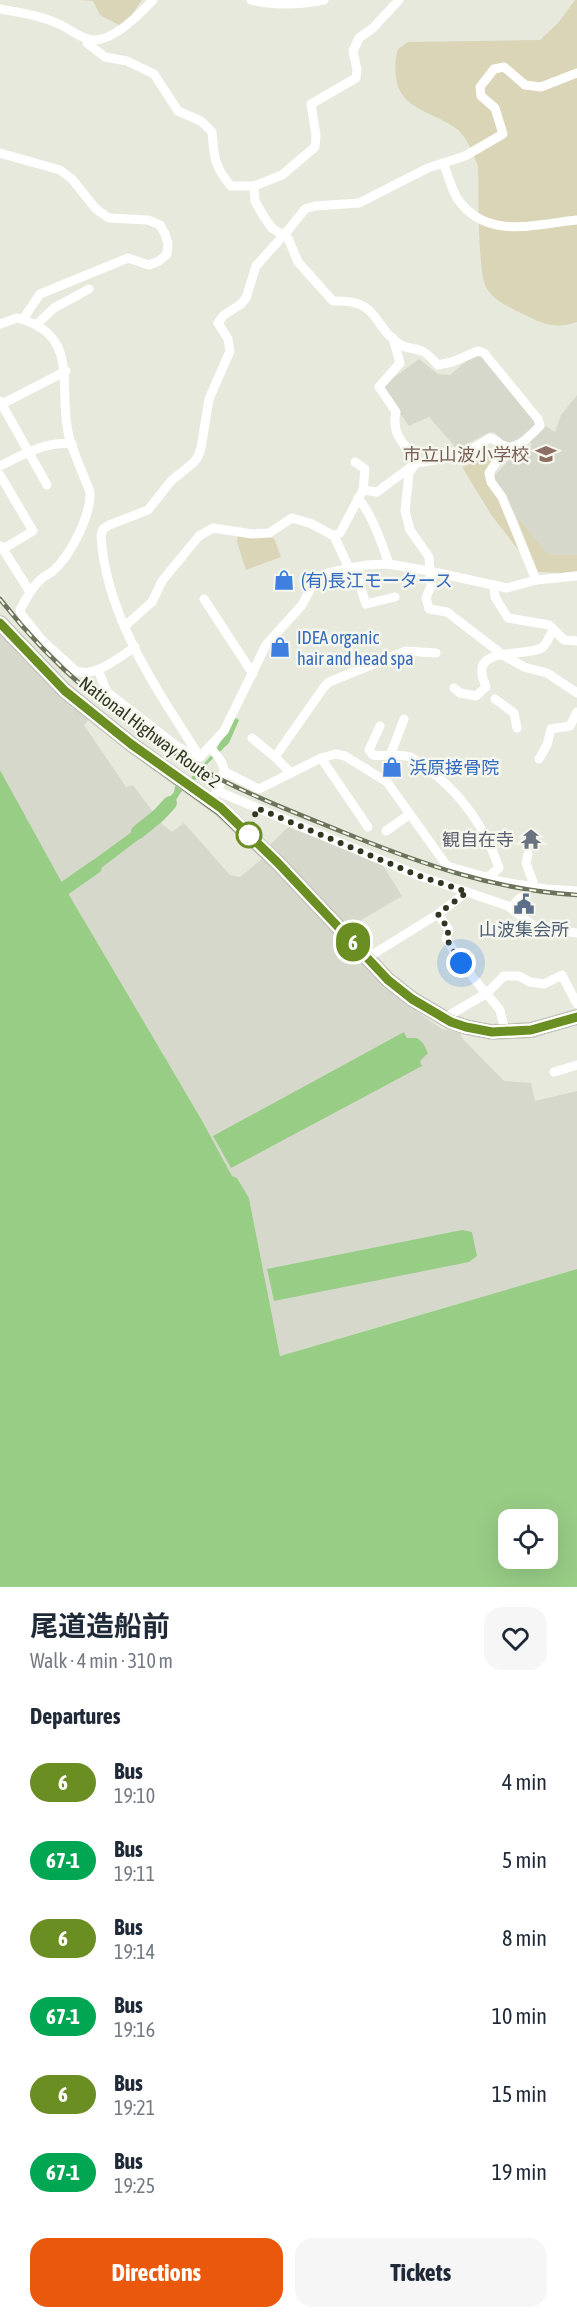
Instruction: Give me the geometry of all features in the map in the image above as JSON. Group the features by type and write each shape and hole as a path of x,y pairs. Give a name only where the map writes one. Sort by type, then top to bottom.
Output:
{"highway":[{"name":"National Highway Route 2","path":"0,623 65,691 178,778 191,787 214,796 368,958 400,990 424,1008 451,1022 479,1030 505,1032 531,1030 577,1017"}],"street":[{"path":"0,9 34,15 58,23 88,39 96,40 116,32 134,20 153,0"},
{"path":"251,0 266,4 300,5 324,0"},
{"path":"88,39 87,43 105,57 127,61 154,74 177,111 201,121 212,132 213,156 220,174 231,186 254,186 282,175 315,147 316,135 311,104 356,78 357,70 353,51 359,38 374,28 399,0"},
{"path":"200,757 125,627 111,593 102,550 103,529 148,510 171,481 198,457 209,399 230,351 228,339 218,323 224,315 246,298 256,266 305,209 315,206 359,203 398,182 465,156 503,134 495,108 481,96 480,87 494,69 504,67 525,85 541,87 577,73"},
{"path":"0,153 60,170 72,179 96,209 109,218 148,220 160,225 168,244 166,254 159,261 149,265 128,258 40,294 23,319"},
{"path":"443,164 458,198 474,215 493,226 537,226 577,220"},
{"path":"254,186 255,201 264,217 272,228 288,237 298,262 333,301 346,300 371,310 403,347 424,351 438,365 478,351 484,353 538,419 540,426 516,446 506,447 494,438 489,438 467,452 449,458 416,463 376,492 361,494"},
{"path":"36,325 54,308 89,289"},
{"path":"0,324 17,318 23,319 50,334 60,350 66,371 68,431 90,492 87,516 82,529 54,571 40,579 30,592 20,610 21,614 44,641 76,671 82,673 98,670 135,647"},
{"path":"393,338 400,363 379,387 396,412 393,423 399,439 416,459 409,473 405,512 411,530 429,557 431,586 426,598 429,609 447,612 503,655 524,667 547,673 577,693"},
{"path":"398,355 417,350"},
{"path":"47,485 1,403 66,371"},
{"path":"0,466 29,452 59,443 72,444"},
{"path":"506,447 489,473 490,482 502,497 536,580"},
{"path":"334,536 340,533 361,494 365,469 355,462"},
{"path":"0,475 33,531 1,547 30,592"},
{"path":"361,494 389,564"},
{"path":"125,627 152,602 162,581 199,536 213,528 252,534 269,533 292,518 312,524 334,536 366,604 395,597"},
{"path":"200,757 224,731 266,645 302,605 315,580 327,573 389,564 429,570 507,588 536,580 577,576"},
{"path":"494,585 495,597 508,618 540,622 549,625 564,640 577,641"},
{"path":"204,600 253,674"},
{"path":"454,688 460,693 476,696 486,687 482,673 486,661 543,646 553,630"},
{"path":"275,757 329,682 406,651 436,653"},
{"path":"98,670 107,692 178,747 200,757"},
{"path":"495,699 514,713 517,728"},
{"path":"539,759 547,745 551,729 570,726 577,712"},
{"path":"390,756 404,719"},
{"path":"380,726 369,750 373,754 410,757 452,789 473,816 492,847 499,868 488,877"},
{"path":"252,738 291,773"},
{"path":"209,747 224,764 225,772 214,796 417,875 511,908 535,927 577,933"},
{"path":"225,772 259,789 321,758 336,754 345,756 387,782 447,866 531,886 577,891"},
{"path":"321,758 368,827"},
{"path":"386,831 410,814"},
{"path":"528,854 526,864 533,882 531,886"},
{"path":"368,958 438,914 467,892"},
{"path":"511,908 520,898"},
{"path":"438,914 449,930 446,938 461,963 500,1010 505,1032"},
{"path":"451,1022 448,1016 487,993 504,976 519,976 530,982 544,984 562,975 577,1004"},
{"path":"554,1072 577,1065"}],"shaded area":[{"path":"80,0 142,0 123,27 100,15 93,1"},
{"path":"577,0 577,322 551,325 509,307 494,298 487,289 480,250 478,166 472,151 461,132 419,109 404,97 396,77 396,63 398,49 408,42 540,40 558,23"},
{"name":"市立山波小学校","path":"475,354 481,355 536,420 555,432 561,415 577,395 577,555 549,555 515,514 494,481 495,475 512,457 532,445 524,435 508,445 495,433 490,432 457,449 429,417 409,426 381,387 419,359 438,374 450,375"},
{"path":"498,445 500,450 486,471 501,498 524,557 492,516 462,467 473,463"},
{"path":"515,514 549,555 577,555 577,571 538,572"},
{"path":"238,534 274,538 281,557 246,570 237,542"},
{"path":"0,632 47,682 89,720 84,725 126,787 133,785 162,824 172,832 184,823 230,875 240,877 264,857 407,1005 442,1029 460,1033 463,1039 504,1081 531,1083 535,1101 577,1091 577,1269 280,1356 249,1198 237,1178 232,1176 200,1117 65,888 0,770"},
{"path":"234,717 239,720 229,743 203,768 194,782 181,792 161,819 156,813 174,792 175,786 190,779 216,750"},
{"path":"0,770 65,888 200,1117 232,1176 237,1178 249,1198 280,1356 577,1269 577,1587 0,1587"},
{"path":"148,820 155,827 84,881 77,872"},
{"path":"288,827 382,864 402,896 348,928 269,846"},
{"path":"404,1032 407,1038 417,1038 423,1043 428,1053 420,1061 422,1066 231,1168 213,1136"},
{"path":"462,1230 472,1232 477,1256 469,1262 274,1301 267,1269"}],"waterway":[{"path":"138,832 170,803"},
{"path":"65,888 95,867"}],"railway":[{"path":"0,599 47,653 100,701 158,743 220,779 298,814 430,865 517,888 577,895"}],"bus line":[{"name":"6","path":"0,623 65,691 131,744 221,808 315,901 388,980 424,1008 451,1022 492,1032 531,1030 577,1017"}],"place":[{"name":"市立山波小学校","path":"546,454"},
{"name":"(有)長江モータース","path":"284,580"},
{"name":"IDEA organic hair and head spa","path":"280,647"},
{"name":"浜原接骨院","path":"392,767"},
{"name":"観自在寺","path":"531,839"},
{"name":"山波集会所","path":"524,904"}],"route":[{"path":"249,835 257,808 417,875 467,892 438,914 449,930 446,938 461,963"}]}
